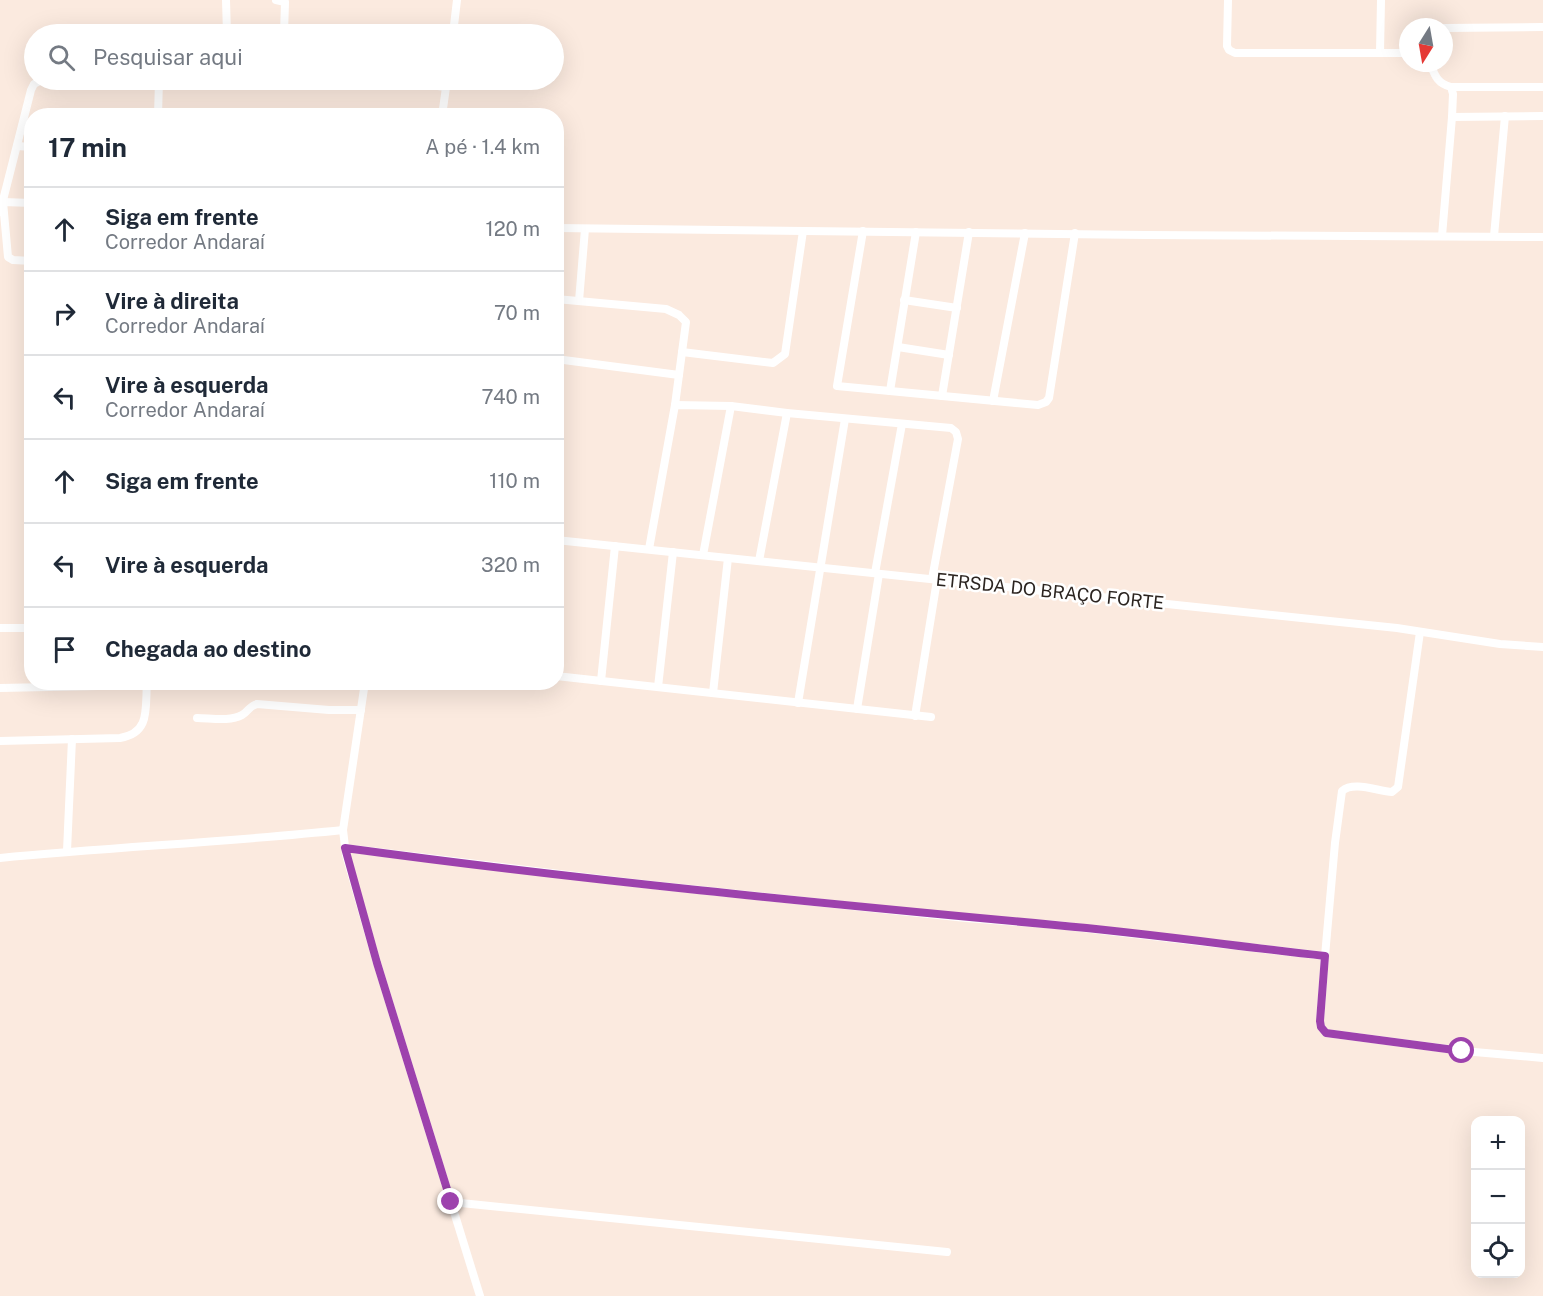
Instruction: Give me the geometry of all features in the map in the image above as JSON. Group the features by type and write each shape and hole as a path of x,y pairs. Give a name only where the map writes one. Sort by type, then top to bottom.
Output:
{"street":[{"path":"226,0 227,24"},
{"path":"276,0 285,2 284,24"},
{"path":"454,24 457,0"},
{"path":"1228,0 1227,46 1231,52 1239,54 1399,53"},
{"path":"1380,0 1380,53"},
{"path":"1453,28 1543,27"},
{"path":"1433,72 1435,78 1443,85 1451,87 1543,87"},
{"path":"1442,236 1452,117 1451,87"},
{"path":"26,108 31,90"},
{"path":"158,108 159,90"},
{"path":"443,108 446,90"},
{"path":"1494,236 1504,116"},
{"path":"1452,117 1543,116"},
{"path":"0,212 24,118"},
{"path":"17,146 24,146"},
{"path":"3,202 24,203"},
{"path":"3,202 8,256 13,260 24,261"},
{"path":"564,228 1543,237"},
{"path":"579,301 585,229"},
{"path":"682,352 773,363 785,354 803,231"},
{"path":"862,231 837,386 1038,405 1049,398 1075,233"},
{"path":"890,391 916,232"},
{"path":"942,396 969,232"},
{"path":"993,401 1025,233"},
{"path":"564,300 666,309 679,315 686,322 675,405 649,549"},
{"path":"904,300 957,308"},
{"path":"898,347 949,355"},
{"path":"564,360 679,375"},
{"path":"675,405 731,406 951,428 956,432 958,438 915,716"},
{"path":"703,555 731,406"},
{"path":"759,561 787,413"},
{"path":"798,703 845,419"},
{"path":"857,709 902,424"},
{"name":"ETRSDA DO BRAÇO FORTE","path":"564,541 1397,628 1500,644 1543,646"},
{"path":"601,681 615,546"},
{"path":"658,687 673,552"},
{"path":"713,693 728,558"},
{"path":"0,628 24,628"},
{"path":"1420,632 1398,787 1392,792 1357,787 1345,788 1342,791 1335,843 1321,1027 1326,1033 1462,1051 1543,1058"},
{"path":"564,677 931,717"},
{"path":"0,688 24,687"},
{"path":"0,741 133,736 144,725 147,690"},
{"path":"364,690 343,830 345,848 377,963 480,1296"},
{"path":"197,718 236,718 245,714 250,706 257,704 329,711 361,711"},
{"path":"67,851 72,739"},
{"path":"0,858 67,851 222,842 343,830"},
{"path":"345,848 474,865 966,918 1057,925 1325,956"},
{"path":"451,1202 947,1252"}],"route":[{"path":"451,1202 377,963 345,848 634,883 966,918 1057,925 1325,956 1320,1021 1323,1031 1335,1035 1462,1051"}]}
